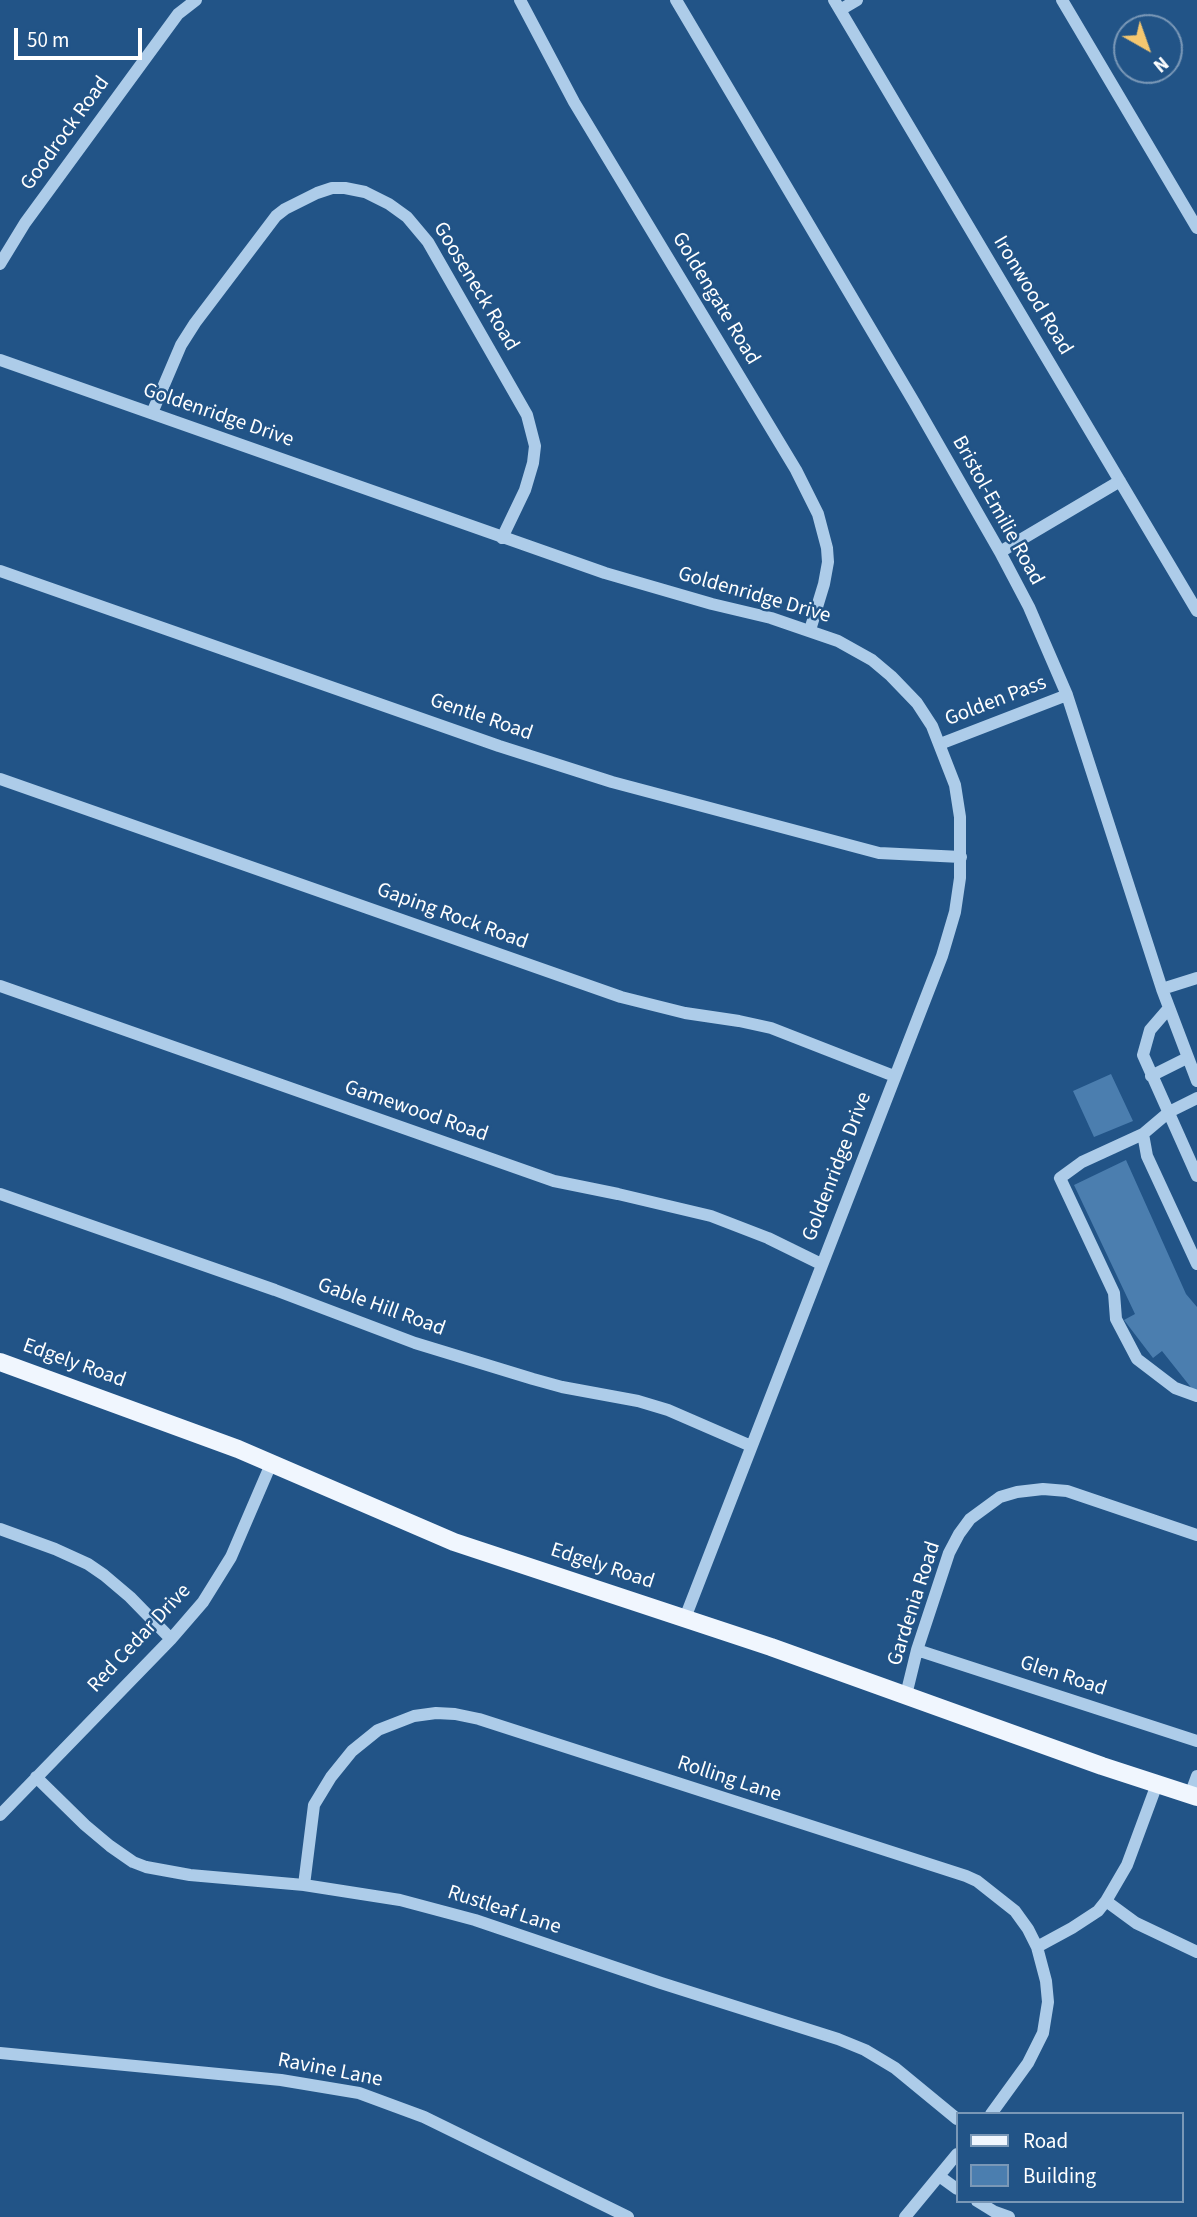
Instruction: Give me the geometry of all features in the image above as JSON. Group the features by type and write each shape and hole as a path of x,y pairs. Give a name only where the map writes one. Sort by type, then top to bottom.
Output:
{"main road":[{"name":"Edgely Road","path":"0,1362 178,1426 453,1542 685,1618 1194,1796"}],"street":[{"name":"Goodrock Road","path":"0,264 25,223 170,25 183,9 196,0"},
{"name":"Goldengate Road","path":"520,0 574,102 796,470 818,514 828,562 810,630"},
{"name":"Bristol-Emilie Road","path":"676,0 914,402 1029,607 1067,695 1162,989 1197,1082"},
{"path":"837,5 857,0"},
{"path":"1062,0 1197,228"},
{"name":"Ironwood Road","path":"837,5 1197,611"},
{"name":"Gooseneck Road","path":"152,413 171,366 188,334 276,216 317,193 332,188 365,192 407,217 428,242 527,415 535,446 533,463 525,490 502,538"},
{"name":"Goldenridge Drive","path":"0,360 605,573 810,630 858,651 891,676 932,726 954,785 960,817 960,878 955,912 942,956 685,1618"},
{"path":"1000,552 1119,481"},
{"name":"Gentle Road","path":"0,571 499,746 612,782 878,853 961,857"},
{"name":"Golden Pass","path":"940,744 1067,695"},
{"name":"Gaping Rock Road","path":"0,779 621,997 685,1013 771,1028 894,1076"},
{"path":"1162,989 1197,978"},
{"name":"Gamewood Road","path":"0,986 554,1181 711,1216 768,1238 821,1264"},
{"path":"1169,1008 1150,1030 1143,1055 1197,1175"},
{"path":"1151,1076 1187,1058"},
{"path":"1197,1098 1169,1112 1143,1134 1082,1163 1060,1178 1114,1293 1116,1318 1137,1359 1175,1388 1197,1396"},
{"path":"1143,1134 1147,1156 1197,1264"},
{"name":"Gable Hill Road","path":"0,1194 275,1290 415,1343 542,1382 638,1401 668,1410 751,1446"},
{"name":"Red Cedar Drive","path":"0,1815 203,1602 224,1571 271,1464"},
{"name":"Gardenia Road","path":"906,1695 942,1572 959,1534 970,1519 1000,1497 1043,1489 1067,1491 1197,1535"},
{"path":"0,1529 88,1564 130,1597 170,1639"},
{"name":"Glen Road","path":"918,1650 1197,1741"},
{"name":"Rolling Lane","path":"304,1885 314,1805 327,1783 352,1751 378,1730 414,1716 436,1713 479,1719 966,1876 977,1881 1015,1911 1037,1947 1046,1982 1048,2002 1043,2033 1028,2063 992,2112"},
{"path":"1194,1796 1197,1776"},
{"name":"Rustleaf Lane","path":"36,1777 110,1846 140,1864 190,1875 304,1885 400,1900 475,1920 865,2050 895,2068 956,2118"},
{"path":"1037,1947 1098,1911 1106,1901 1127,1865 1157,1784"},
{"path":"1106,1901 1136,1923 1197,1952"},
{"name":"Ravine Lane","path":"0,2053 281,2080 359,2093 425,2117 628,2217"},
{"path":"905,2217 956,2155"},
{"path":"939,2176 956,2188"},
{"path":"981,2203 1009,2217"}],"building":[{"path":"1111,1074 1133,1121 1094,1137 1073,1091"},
{"path":"1126,1160 1186,1294 1197,1307 1197,1395 1162,1351 1153,1358 1124,1320 1135,1314 1074,1185"}]}
